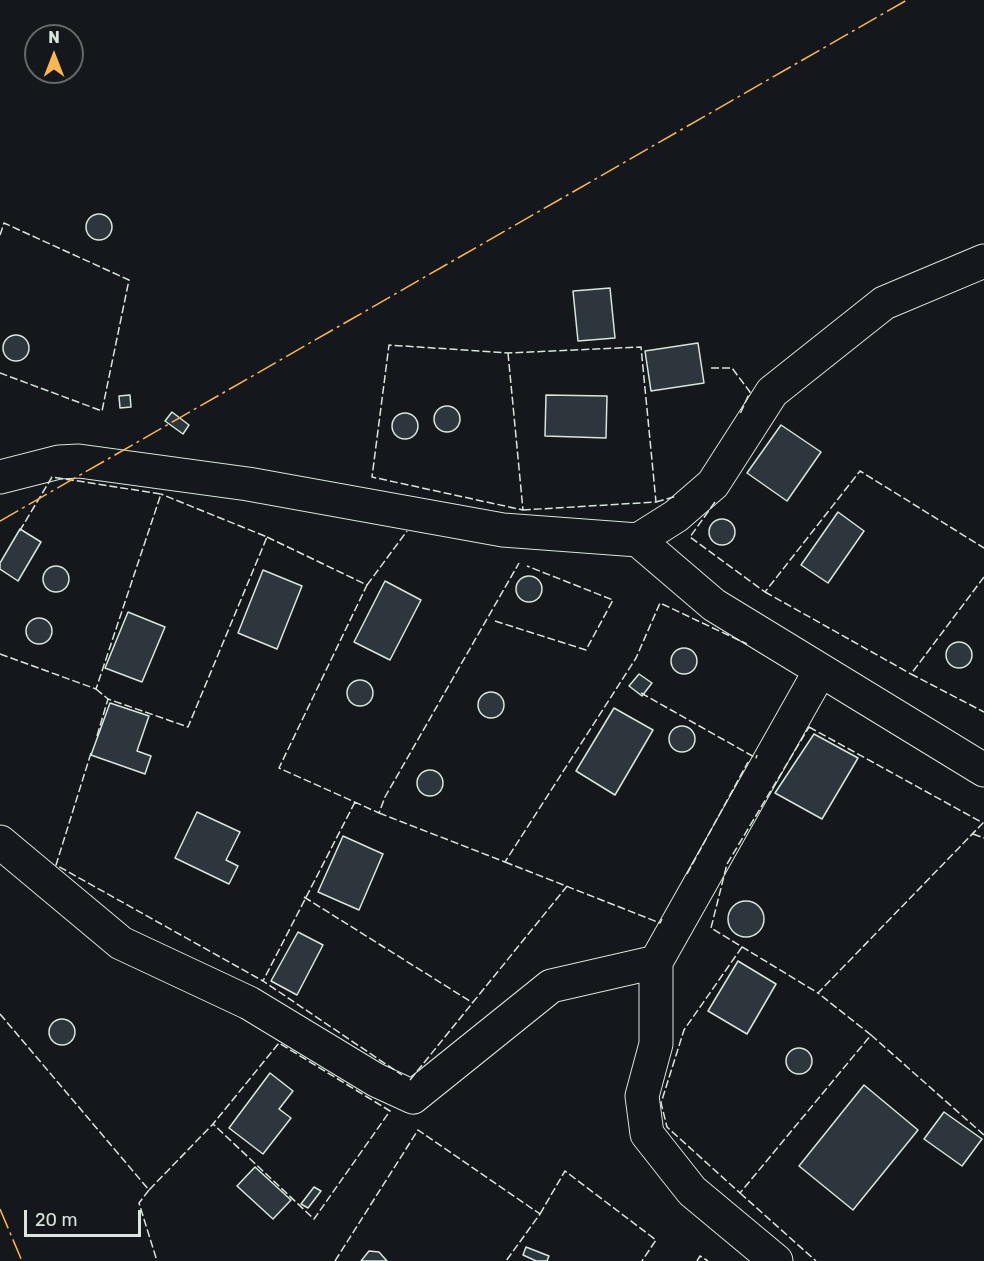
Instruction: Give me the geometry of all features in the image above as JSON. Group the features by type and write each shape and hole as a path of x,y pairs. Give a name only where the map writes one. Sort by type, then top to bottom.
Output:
{"street":[{"path":"638,540 676,516 713,484 772,392 884,303 984,261"},
{"path":"0,477 59,462 79,461 248,484 503,530 638,540 714,604 984,770"},
{"path":"776,1261 692,1191 647,1134 642,1096 656,1044 656,962 820,671"},
{"path":"0,842 121,943 249,1003 376,1080 413,1097 551,986 656,962"}],"building":[{"path":"99,214 108,218 112,227 108,236 99,240 90,236 86,227 90,218"},
{"path":"610,288 615,338 578,341 573,291"},
{"path":"16,335 25,339 29,348 25,357 16,361 7,357 3,348 7,339"},
{"path":"698,343 704,383 651,391 645,351"},
{"path":"130,395 131,407 120,408 119,396"},
{"path":"546,395 607,396 606,438 545,436"},
{"path":"447,406 456,410 460,419 456,428 447,432 438,428 434,419 438,410"},
{"path":"172,412 189,425 183,434 165,421"},
{"path":"405,413 414,417 418,426 414,435 405,439 396,435 392,426 396,417"},
{"path":"781,425 821,452 787,501 747,473"},
{"path":"838,512 864,531 828,583 801,565"},
{"path":"722,519 731,523 735,532 731,541 722,545 713,541 709,532 713,523"},
{"path":"20,529 41,542 18,581 0,569 0,563"},
{"path":"56,566 65,570 69,579 65,588 56,592 47,588 43,579 47,570"},
{"path":"263,570 302,586 277,649 238,633"},
{"path":"529,576 538,580 542,589 538,598 529,602 520,598 516,589 520,580"},
{"path":"385,581 421,600 390,660 354,642"},
{"path":"128,612 165,627 142,682 105,668"},
{"path":"39,618 48,622 52,631 48,640 39,644 30,640 26,631 30,622"},
{"path":"959,642 968,646 972,655 968,664 959,668 950,664 946,655 950,646"},
{"path":"684,648 693,652 697,661 693,670 684,674 675,670 671,661 675,652"},
{"path":"639,674 652,683 642,696 629,686"},
{"path":"360,680 369,684 373,693 369,702 360,706 351,702 347,693 351,684"},
{"path":"491,692 500,696 504,705 500,714 491,718 482,714 478,705 482,696"},
{"path":"110,703 149,716 137,751 151,756 145,774 91,755"},
{"path":"614,708 653,730 615,795 576,771"},
{"path":"682,726 691,730 695,739 691,748 682,752 673,748 669,739 673,730"},
{"path":"814,734 858,758 822,819 775,793"},
{"path":"430,770 439,774 443,783 439,792 430,796 421,792 417,783 421,774"},
{"path":"197,812 240,832 226,860 238,866 229,884 175,858"},
{"path":"343,836 383,854 359,910 318,892"},
{"path":"746,901 759,906 764,919 759,932 746,937 733,932 728,919 733,906"},
{"path":"298,932 323,945 297,995 271,981"},
{"path":"738,961 776,984 747,1034 708,1011"},
{"path":"62,1019 71,1023 75,1032 71,1041 62,1045 53,1041 49,1032 53,1023"},
{"path":"799,1048 808,1052 812,1061 808,1070 799,1074 790,1070 786,1061 790,1052"},
{"path":"270,1073 293,1091 279,1109 291,1118 263,1154 229,1128"},
{"path":"864,1085 918,1130 853,1210 799,1166"},
{"path":"944,1112 982,1139 962,1166 924,1139"},
{"path":"255,1167 291,1200 273,1219 237,1186"},
{"path":"314,1187 321,1191 308,1208 301,1204"},
{"path":"526,1247 549,1256 547,1261 536,1261 523,1255"},
{"path":"369,1251 379,1252 387,1261 361,1261"}],"fence":[{"path":"0,235 4,223 129,280 102,411 0,373"},
{"path":"508,353 523,510 372,477 389,345 508,353 641,347 656,502 523,510"},
{"path":"711,368 732,368 750,392 740,414"},
{"path":"715,502 690,537 765,592 860,471 984,548"},
{"path":"0,654 96,689 161,494 52,477 19,532"},
{"path":"96,689 108,699 188,727 267,537 161,494"},
{"path":"656,502 677,496"},
{"path":"367,585 407,531"},
{"path":"267,537 367,585 279,768 379,813 385,797 519,563"},
{"path":"495,621 586,650 613,600 527,566"},
{"path":"984,577 911,674 984,712"},
{"path":"765,592 911,674"},
{"path":"379,813 505,862 636,658 660,603 747,644"},
{"path":"641,693 756,758 757,755"},
{"path":"97,736 108,699"},
{"path":"809,727 983,823 818,993 711,928 727,864 809,727"},
{"path":"91,753 56,865 263,981"},
{"path":"687,874 748,762"},
{"path":"355,802 263,981 402,1075"},
{"path":"973,834 984,838"},
{"path":"505,862 660,923 662,919"},
{"path":"410,1080 568,885"},
{"path":"304,897 473,1003"},
{"path":"742,947 684,1030 661,1103 667,1127 740,1193 871,1035 818,993"},
{"path":"0,1014 149,1190 213,1124 279,1043 390,1111 314,1219 213,1124"},
{"path":"871,1035 984,1135"},
{"path":"335,1261 418,1130 540,1214 506,1261"},
{"path":"540,1214 565,1171 656,1240 642,1261"},
{"path":"149,1190 139,1203 157,1261"},
{"path":"740,1193 816,1261"},
{"path":"697,1261 700,1256 708,1261"}],"power":[{"path":"0,521 907,0"},
{"path":"0,1209 22,1261"}]}
